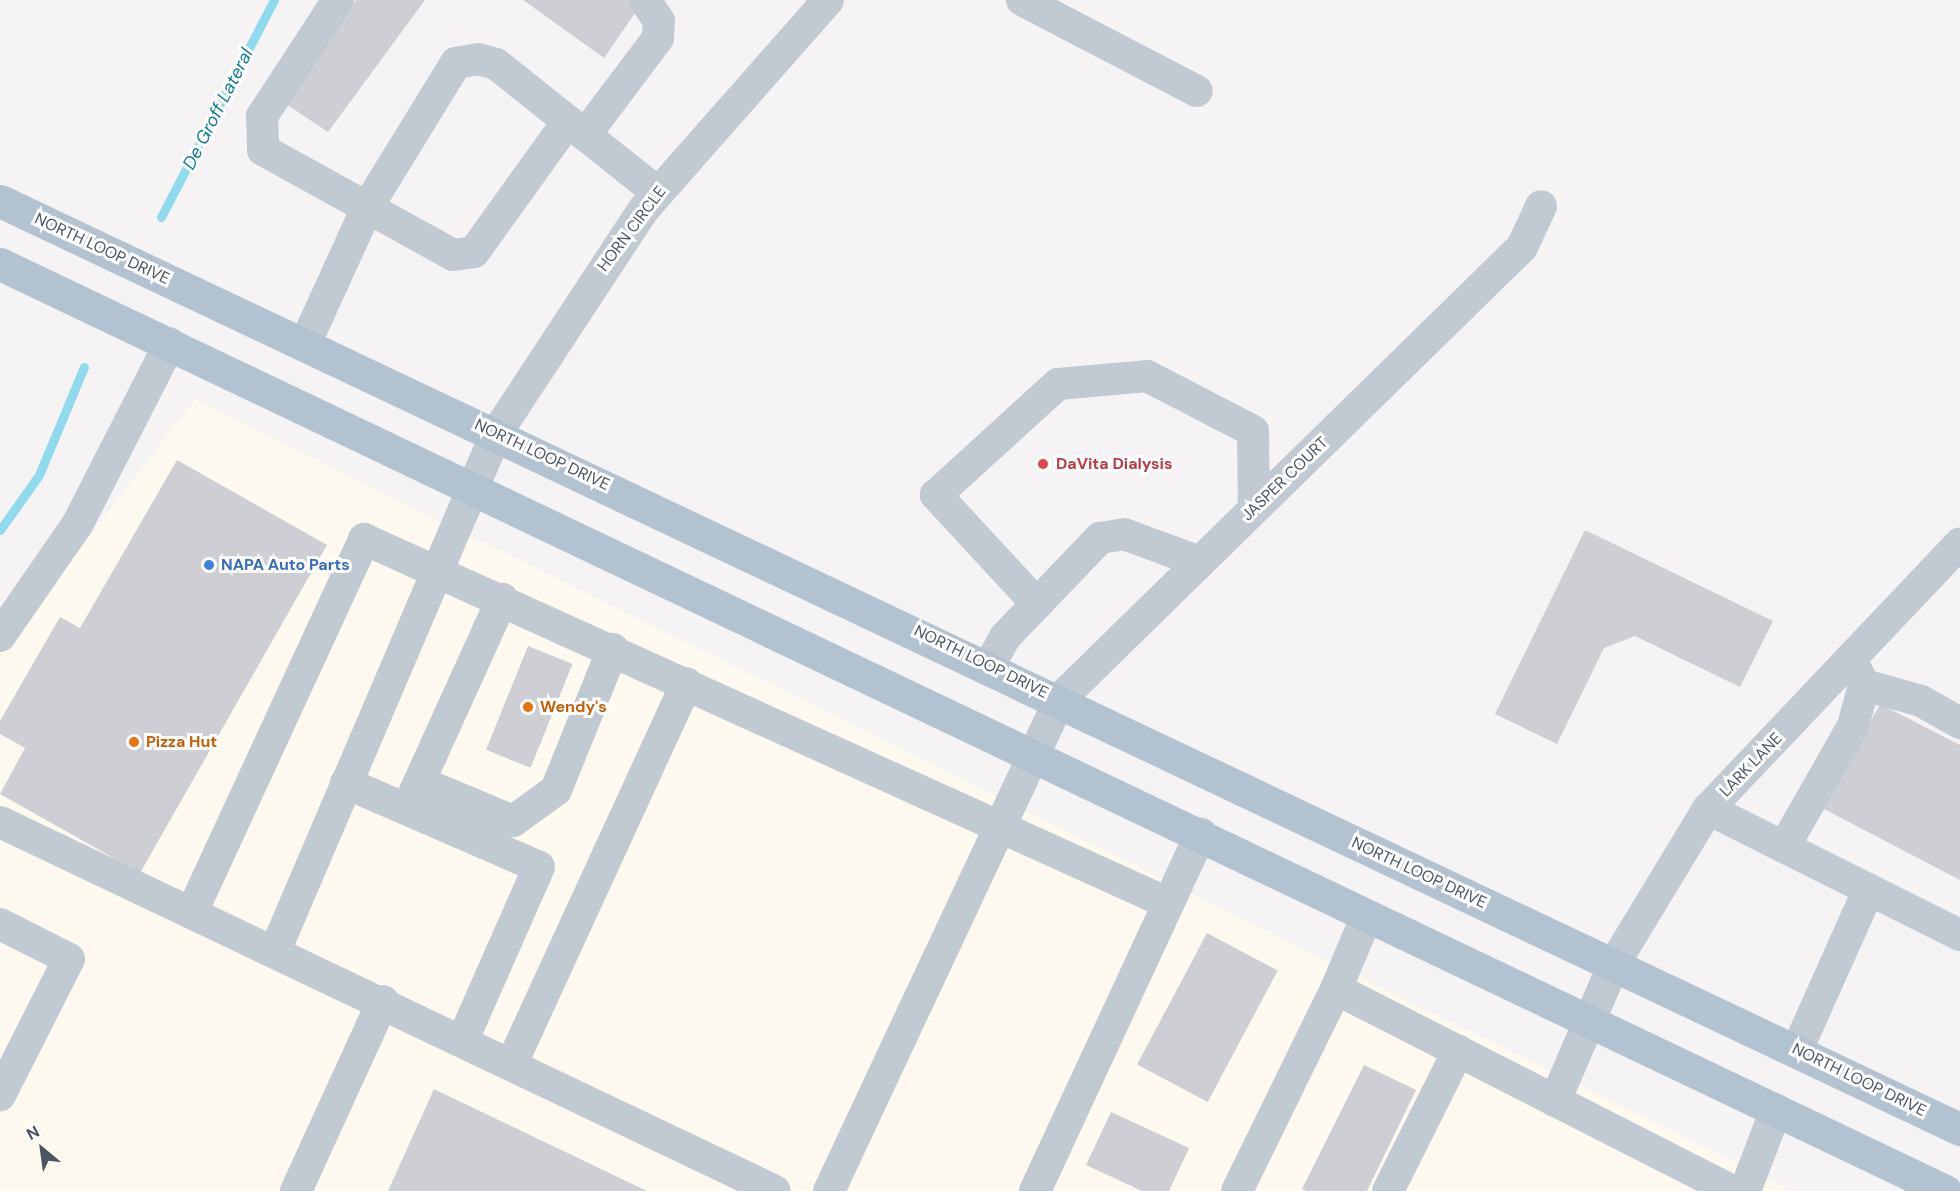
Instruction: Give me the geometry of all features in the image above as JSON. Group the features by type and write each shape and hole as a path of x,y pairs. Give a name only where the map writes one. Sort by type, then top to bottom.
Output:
{"main road":[{"name":"NORTH LOOP DRIVE","path":"0,201 1060,699 1960,1130"},
{"path":"0,264 472,485 1201,834 1366,918 1587,1020 1945,1191"}],"street":[{"path":"338,0 262,116 263,150 464,256 474,252 577,128 658,38 659,21 645,0"},
{"name":"HORN CIRCLE","path":"275,951 472,485 496,434 607,259 658,193 828,0"},
{"path":"1022,0 1197,91"},
{"path":"305,344 368,206 456,63 478,59 496,64 658,193"},
{"name":"JASPER COURT","path":"829,1191 1030,753 1060,699 1522,247 1541,206"},
{"path":"0,636 77,525 170,343"},
{"path":"1037,604 936,495 1058,384 1147,376 1253,431 1254,509"},
{"path":"989,666 1005,637 1100,538 1124,534 1200,562"},
{"path":"192,912 364,539 998,823 1168,903"},
{"name":"LARK LANE","path":"1555,1101 1587,1020 1614,964 1708,808 1858,673 1960,543"},
{"path":"413,796 502,599"},
{"path":"346,783 413,796 513,821 556,790 613,649"},
{"path":"1784,847 1853,726 1858,673 1921,701 1960,723"},
{"path":"512,1064 687,683"},
{"path":"413,796 539,867 463,1040"},
{"path":"1708,808 1960,935"},
{"path":"0,822 383,1001 775,1191"},
{"path":"1035,1191 1201,834"},
{"path":"1797,1050 1869,889"},
{"path":"1237,1191 1336,989 1366,918"},
{"path":"0,924 69,959 0,1095"},
{"path":"1336,989 1732,1191"},
{"path":"296,1191 383,1001"},
{"path":"1389,1191 1458,1051"},
{"path":"1745,1191 1776,1110"}],"shaded area":[{"path":"195,399 1792,1191 0,1191 0,653"}],"building":[{"path":"356,0 425,0 328,132 286,104"},
{"path":"523,0 630,0 640,6 604,58"},
{"path":"177,460 327,545 140,873 0,794 25,748 0,734 0,721 60,617 80,628"},
{"path":"1585,530 1773,621 1740,687 1635,636 1604,648 1557,744 1495,714"},
{"name":"Wendy's","path":"528,646 573,664 531,768 486,750"},
{"path":"1880,704 1960,745 1960,880 1824,809"},
{"path":"1207,933 1278,971 1208,1102 1137,1065"},
{"path":"1364,1065 1416,1090 1367,1191 1307,1191 1302,1189"},
{"path":"434,1089 647,1191 388,1191"},
{"path":"1111,1112 1189,1148 1169,1191 1142,1191 1086,1165"}],"waterway":[{"name":"De Groff Lateral","path":"161,217 274,0"},
{"name":"De Groff Lateral","path":"0,530 39,475 84,367"}],"place":[{"name":"DaVita Dialysis","path":"1043,464"},
{"name":"NAPA Auto Parts","path":"209,565"},
{"name":"Wendy's","path":"528,707"},
{"name":"Pizza Hut","path":"134,742"}]}
